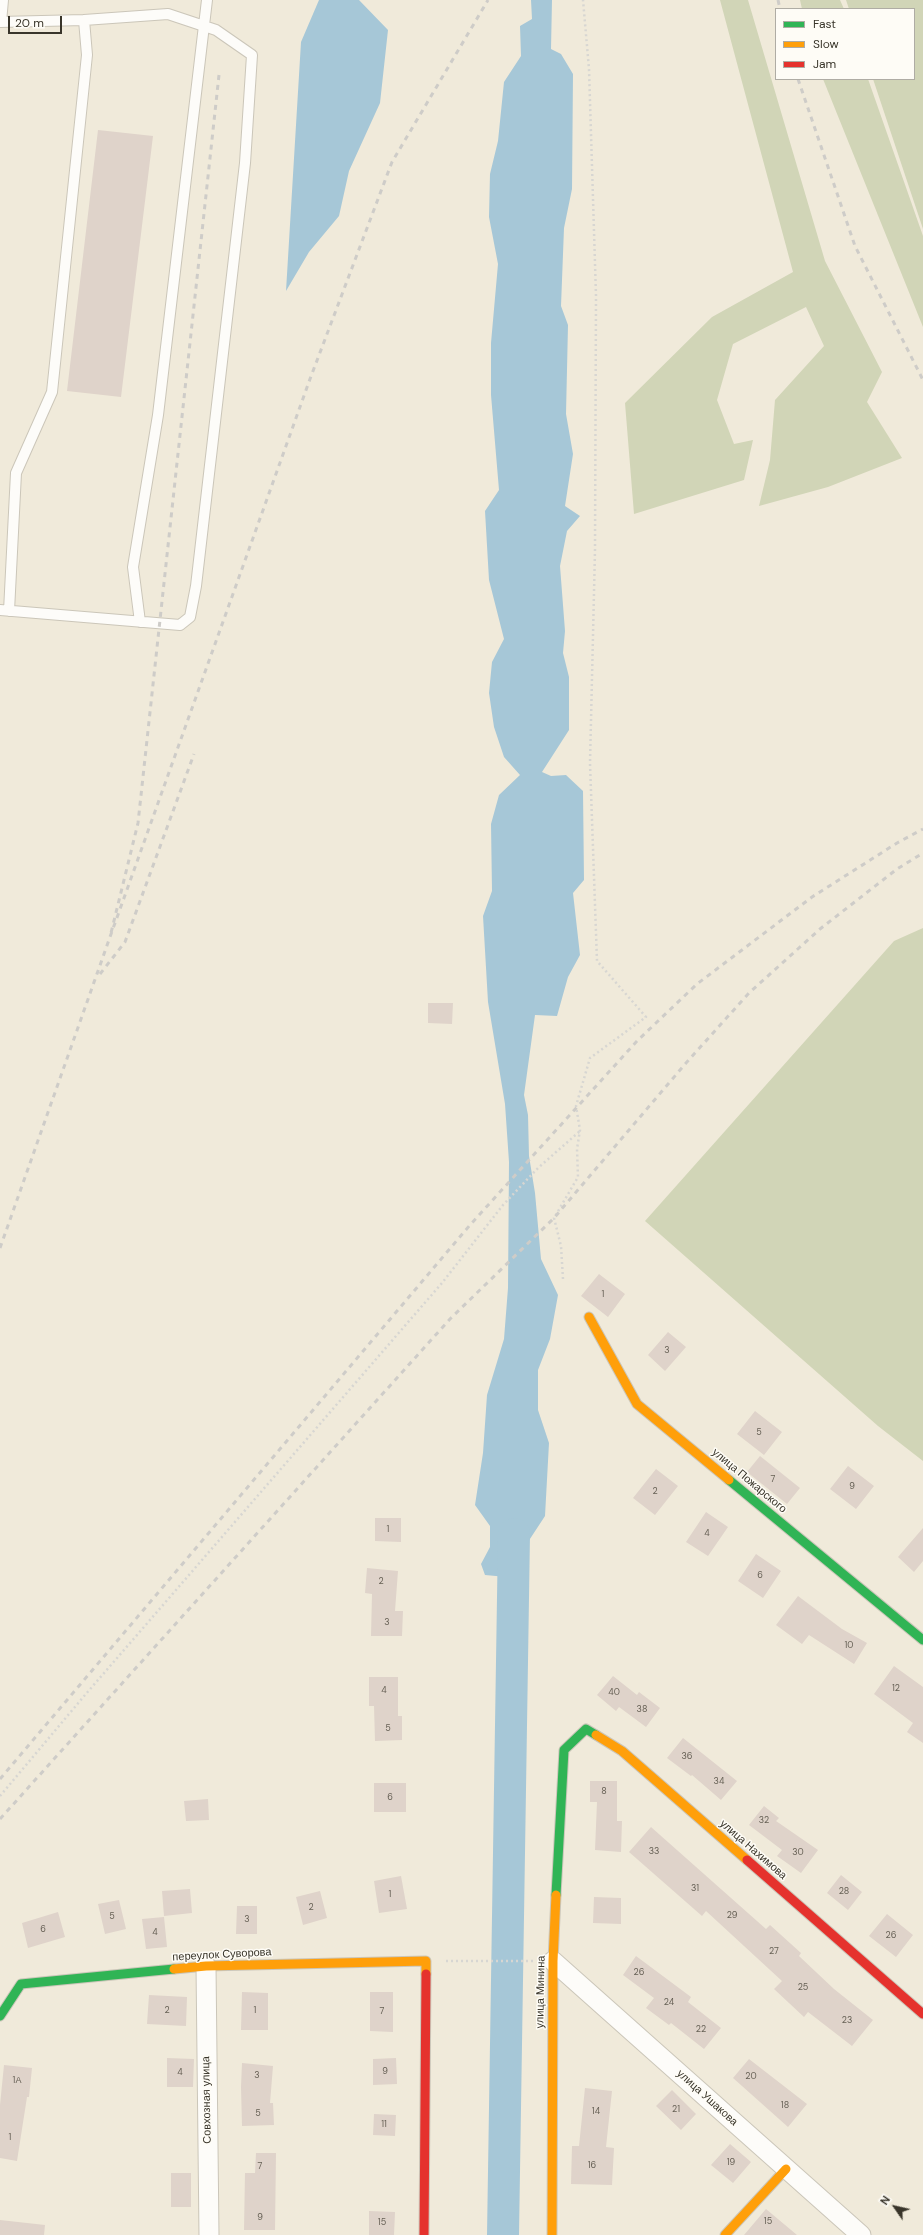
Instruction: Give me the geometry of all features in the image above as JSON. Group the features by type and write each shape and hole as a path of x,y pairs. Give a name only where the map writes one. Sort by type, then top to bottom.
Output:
{"street":[{"name":"улица Пожарского","path":"589,1317 637,1404 923,1640"},
{"name":"улица Нахимова","path":"564,1750 586,1729 622,1751 923,2014"},
{"name":"улица Минина","path":"552,2235 553,1961 564,1750"},
{"name":"переулок Суворова","path":"0,2016 21,1984 206,1966 426,1961"},
{"path":"424,2235 426,1961"},
{"name":"улица Ушакова","path":"553,1961 861,2235"},
{"name":"Совхозная улица","path":"206,1966 209,2235"},
{"path":"725,2235 786,2169"}],"lane":[{"path":"3,0 1,22 84,20 168,14 216,30 252,54 244,163 196,586 190,617 180,625 5,610 16,473 52,392 87,55 84,20"},
{"path":"140,622 133,567 158,415 207,0"}],"path":[{"path":"563,1279 561,1246 554,1218 578,1177 577,1149 580,1130 576,1106 590,1058 646,1017 597,961 590,763 595,550 596,296 589,69 582,0"},
{"path":"0,1796 84,1695 442,1283 503,1205 538,1168 580,1130"},
{"path":"426,1961 553,1961"}],"green space":[{"path":"720,0 748,0 825,261 882,372 867,402 902,458 828,487 759,506 770,460 775,400 824,346 806,307 733,344 717,400 734,444 753,440 744,480 634,514 625,403 712,317 793,272"},
{"path":"800,0 840,0 844,8 802,8"},
{"path":"846,0 923,0 923,229 873,80 915,80 915,8 849,8"},
{"path":"823,80 868,80 923,236 923,327"},
{"path":"923,928 923,1461 878,1426 645,1221 894,941"}],"water":[{"path":"319,0 359,0 388,30 380,103 349,171 339,216 309,252 286,291 301,42"},
{"path":"531,0 552,0 551,49 561,54 573,74 572,189 564,228 561,306 568,325 566,414 573,454 565,506 580,516 567,531 560,566 565,631 563,653 569,677 569,730 542,772 551,776 566,775 583,791 584,880 573,893 580,955 568,977 557,1016 535,1015 524,1095 528,1115 529,1156 535,1193 541,1259 558,1295 550,1339 538,1370 538,1410 549,1443 545,1516 526,1545 529,1579 485,1575 481,1564 490,1547 490,1526 475,1505 483,1453 487,1395 504,1339 508,1288 509,1162 505,1104 488,1002 483,916 492,891 491,824 499,795 520,775 504,757 494,727 489,693 492,662 504,639 489,580 485,511 499,490 491,395 491,343 498,264 489,217 490,174 498,141 504,82 521,56 520,26 532,19"}],"building":[{"path":"98,130 153,136 121,397 67,391"},
{"path":"428,1003 453,1003 452,1024 428,1023"},
{"path":"599,1274 625,1294 608,1317 581,1296"},
{"path":"668,1332 686,1347 665,1371 648,1355"},
{"path":"755,1411 782,1432 764,1455 737,1434"},
{"path":"760,1456 800,1488 787,1504 747,1472"},
{"path":"848,1466 874,1486 856,1509 830,1489"},
{"path":"656,1469 678,1486 655,1515 633,1498"},
{"path":"706,1512 728,1527 708,1556 686,1542"},
{"path":"375,1518 401,1518 401,1542 375,1541"},
{"path":"923,1528 923,1561 914,1572 898,1557"},
{"path":"756,1554 781,1571 763,1598 738,1581"},
{"path":"367,1568 398,1571 395,1611 403,1611 402,1636 371,1636 372,1594 365,1593"},
{"path":"798,1596 842,1629 867,1643 854,1664 809,1635 802,1644 776,1625"},
{"path":"894,1666 923,1687 923,1743 907,1732 913,1723 874,1694"},
{"path":"613,1676 637,1695 639,1692 660,1708 646,1727 619,1707 616,1711 597,1695"},
{"path":"369,1677 398,1677 398,1716 402,1716 402,1740 375,1741 374,1706 369,1706"},
{"path":"683,1738 737,1781 721,1800 692,1775 691,1776 667,1758"},
{"path":"590,1781 617,1781 617,1821 622,1821 621,1852 595,1850 597,1802 590,1802"},
{"path":"374,1783 406,1783 406,1812 374,1812"},
{"path":"208,1799 209,1820 186,1821 184,1801"},
{"path":"764,1806 779,1818 776,1821 818,1850 801,1873 777,1856 782,1850 749,1825"},
{"path":"651,1827 766,1929 770,1925 801,1953 799,1956 834,1989 873,2020 852,2046 808,2012 804,2017 774,1989 782,1981 706,1911 702,1916 629,1852"},
{"path":"841,1875 862,1892 848,1910 827,1893"},
{"path":"401,1876 407,1909 379,1913 374,1881"},
{"path":"190,1889 192,1913 164,1916 162,1891"},
{"path":"320,1891 327,1918 303,1925 296,1897"},
{"path":"594,1897 621,1898 621,1924 593,1923"},
{"path":"119,1900 126,1929 105,1934 98,1904"},
{"path":"237,1906 257,1906 257,1934 236,1934"},
{"path":"58,1912 65,1937 28,1948 22,1923"},
{"path":"887,1914 913,1935 896,1957 869,1936"},
{"path":"164,1917 167,1947 146,1949 142,1919"},
{"path":"636,1956 691,1997 688,2002 721,2028 704,2049 671,2023 669,2025 646,2008 654,1998 623,1975"},
{"path":"242,1992 268,1993 268,2030 241,2030"},
{"path":"370,1992 393,1992 393,2032 370,2031"},
{"path":"149,1995 187,1997 186,2026 147,2024"},
{"path":"167,2058 194,2059 193,2087 167,2087"},
{"path":"396,2058 397,2084 373,2085 373,2059"},
{"path":"749,2059 807,2104 788,2127 733,2078"},
{"path":"242,2063 273,2066 270,2103 273,2103 274,2125 242,2126"},
{"path":"4,2065 32,2068 29,2097 27,2097 17,2161 0,2158 0,2105"},
{"path":"585,2088 612,2091 606,2147 614,2148 612,2185 571,2184 572,2146 579,2146"},
{"path":"672,2090 696,2114 681,2130 656,2106"},
{"path":"374,2114 396,2115 395,2136 373,2135"},
{"path":"730,2144 751,2162 733,2183 711,2165"},
{"path":"256,2153 276,2153 275,2230 244,2230 245,2173 255,2173"},
{"path":"171,2173 191,2173 191,2207 171,2207"},
{"path":"766,2209 797,2235 744,2235"},
{"path":"369,2211 395,2212 394,2235 369,2235"},
{"path":"0,2220 45,2225 44,2235 0,2235"}],"waterway":[{"path":"503,2235 514,1534"}],"railway":[{"path":"219,75 138,823 110,937 310,379 392,162 488,0"},
{"path":"778,0 780,8"},
{"path":"798,80 855,246 923,380"},
{"path":"100,974 125,942 194,754"},
{"path":"0,1779 470,1225 637,1041 697,984 812,897 897,843 923,829"},
{"path":"0,1819 450,1319 554,1218 686,1063 749,993 820,929 897,869 923,853"},
{"path":"0,1248 110,937"}],"traffic: fast":[{"path":"729,1480 923,1640"},
{"path":"556,1895 564,1750 586,1729 596,1735"},
{"path":"0,2016 21,1984 174,1969"}],"traffic: slow":[{"path":"589,1317 637,1404 729,1480"},
{"path":"596,1735 622,1751 747,1860"},
{"path":"552,2235 553,1961 556,1895"},
{"path":"174,1969 206,1966 426,1961 426,1974"},
{"path":"725,2235 786,2169"}],"traffic: jam":[{"path":"747,1860 923,2014"},
{"path":"424,2235 426,1974"}]}
